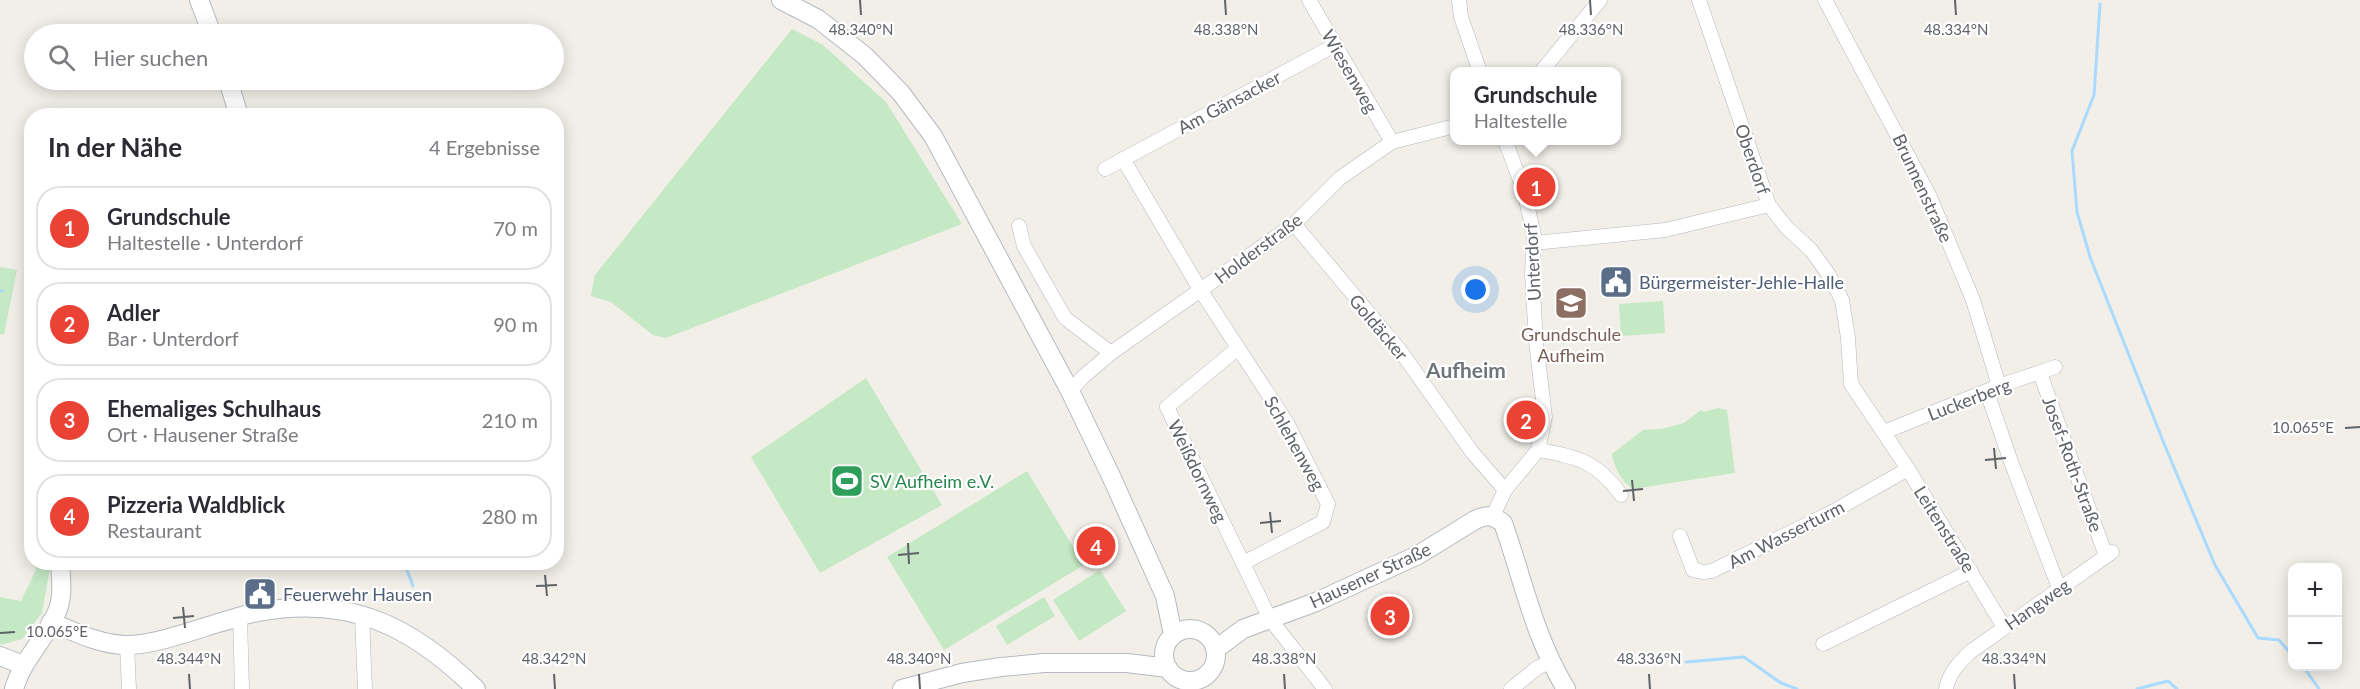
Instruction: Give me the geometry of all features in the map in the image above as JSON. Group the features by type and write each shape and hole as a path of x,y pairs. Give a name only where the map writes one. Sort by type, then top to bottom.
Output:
{"street":[{"path":"199,0 208,24"},
{"path":"781,0 818,19 866,56 901,93 933,136 1070,391 1165,596 1204,637 1216,657 1212,669 1193,685 1177,677 1168,651 1165,596"},
{"name":"Wiesenweg","path":"1309,0 1392,142"},
{"path":"1459,0 1461,16 1478,67"},
{"path":"1545,67 1600,0"},
{"name":"Oberdorf","path":"1699,0 1769,205 1787,228 1811,250 1829,275 1842,300 1848,338 1851,384 1884,432"},
{"name":"Brunnenstraße","path":"1825,0 1929,195 1973,300 1993,389"},
{"name":"Am Gänsacker","path":"1105,169 1335,45"},
{"path":"231,90 237,108"},
{"name":"Holderstraße","path":"1070,391 1083,376 1110,353 1294,224 1340,178 1392,142 1450,127"},
{"name":"Unterdorf","path":"1493,516 1505,490 1538,450 1545,417 1536,342 1532,273 1534,243 1528,204 1506,145"},
{"path":"1123,159 1201,291"},
{"path":"1534,243 1665,230 1769,205"},
{"name":"Goldäcker","path":"1294,224 1399,349 1472,453 1505,490"},
{"path":"1020,226 1024,246 1065,318 1110,353"},
{"name":"Schlehenweg","path":"1201,291 1287,423 1328,504 1323,522 1243,563"},
{"name":"Weißdornweg","path":"1238,348 1167,407 1270,619 1325,689"},
{"name":"Luckerberg","path":"1884,432 2055,367"},
{"name":"Josef-Roth-Straße","path":"2040,373 2109,554"},
{"path":"1993,389 2010,459 2059,588"},
{"name":"Leitenstraße","path":"1884,432 2004,627"},
{"path":"1538,450 1585,461 1600,470 1621,495"},
{"name":"Am Wasserturm","path":"1680,536 1693,570 1712,571 1832,512 1908,469"},
{"name":"Hausener Straße","path":"1204,637 1243,629 1346,589 1418,555 1485,515 1493,516"},
{"path":"1493,516 1503,524 1536,629 1549,662 1566,689"},
{"name":"Hangweg","path":"1946,689 1957,665 1970,652 2109,554"},
{"path":"14,689 23,665 56,614 62,587 61,570"},
{"path":"1823,644 1971,571"},
{"path":"51,622 96,641 128,645 161,639 258,612 327,608 376,619 415,638 437,653 476,689"},
{"path":"362,616 365,689"},
{"path":"240,617 242,689"},
{"path":"902,689 962,673 1000,667 1044,663 1127,663 1168,651 1182,630 1204,637"},
{"path":"128,645 129,689"},
{"path":"0,656 23,665"},
{"path":"1511,689 1537,668 1549,662"},
{"path":"1212,669 1216,689"}],"green space":[{"path":"792,29 823,45 886,102 962,224 666,338 653,335 611,302 591,296 595,275"},
{"path":"0,267 17,270 4,335 0,334"},
{"path":"1663,301 1665,333 1621,336 1619,304"},
{"name":"SV Aufheim e.V.","path":"866,378 942,505 820,573 751,457"},
{"path":"1718,408 1727,410 1735,473 1633,489 1621,478 1612,454 1643,430 1662,429 1684,423 1701,410 1704,412"},
{"name":"SV Aufheim e.V.","path":"1027,471 1084,565 944,650 887,557"},
{"path":"36,570 50,570 42,613 22,639 0,645 0,597 21,601"},
{"path":"1100,570 1126,611 1079,641 1053,600"},
{"path":"1044,597 1055,616 1007,645 996,626"}],"waterway":[{"path":"2100,4 2094,95 2072,151 2077,212 2090,257 2215,565 2258,638 2279,640 2288,650"},
{"path":"407,570 413,586"},
{"path":"1686,662 1744,657 1781,683 1797,689"},
{"path":"2306,671 2319,689"},
{"path":"2137,689 2168,681 2177,689"}],"place":[{"name":"Grundschule","path":"1536,187"},
{"name":"Bürgermeister-Jehle-Halle","path":"1616,282"},
{"name":"Grundschule Aufheim","path":"1571,303"},
{"name":"Adler","path":"1526,420"},
{"name":"SV Aufheim e.V.","path":"847,481"},
{"name":"Pizzeria Waldblick","path":"1096,546"},
{"name":"Feuerwehr Hausen","path":"260,594"},
{"name":"Ehemaliges Schulhaus","path":"1390,616"}],"district":[{"name":"Aufheim","path":"1466,369"}]}
